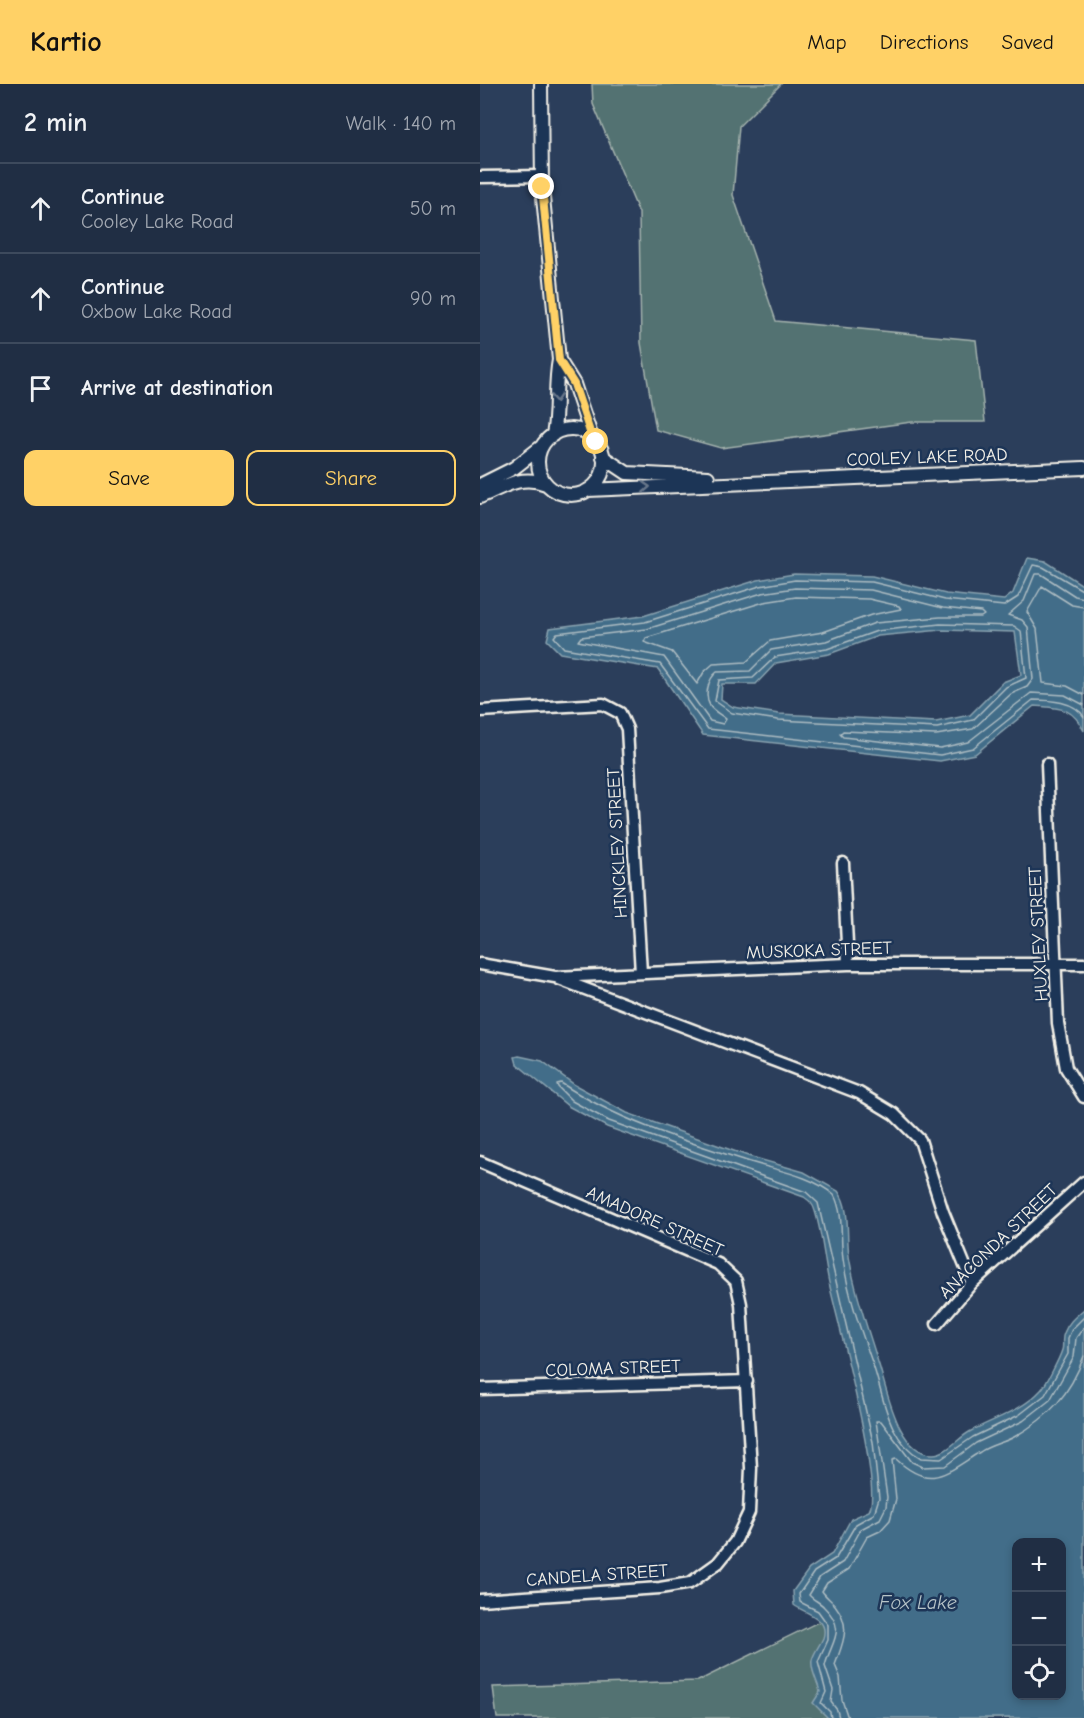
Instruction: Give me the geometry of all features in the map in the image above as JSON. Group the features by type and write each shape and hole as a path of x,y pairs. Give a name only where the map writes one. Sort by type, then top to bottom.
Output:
{"street":[{"path":"541,84 542,176 559,360 555,380 557,414 553,435"},
{"path":"480,177 542,176"},
{"path":"480,497 520,479 533,479 567,495 588,490 602,473 603,457 592,438 574,384 559,360"},
{"path":"480,485 514,468 553,435 568,429 578,430 592,438"},
{"path":"542,446 538,466 547,484"},
{"name":"COOLEY LAKE ROAD","path":"603,457 627,473 772,481"},
{"name":"COOLEY LAKE ROAD","path":"588,490 1084,468"},
{"name":"HINCKLEY STREET","path":"480,711 585,704 603,705 620,713 627,729 641,973"},
{"name":"HUXLEY STREET","path":"1047,765 1059,1023 1066,1068 1084,1096"},
{"path":"843,863 848,964"},
{"name":"MUSKOKA STREET","path":"480,964 555,977 859,1093 894,1114 920,1140 943,1212 972,1283"},
{"name":"MUSKOKA STREET","path":"555,977 848,964 1084,964"},
{"name":"AMADORE STREET","path":"480,1162 718,1264 736,1281 741,1304 751,1468 749,1512 735,1542"},
{"name":"ANACONDA STREET","path":"937,1324 972,1283 1084,1182"},
{"name":"COLOMA STREET","path":"480,1389 747,1381"},
{"name":"CANDELA STREET","path":"480,1600 660,1588 690,1583 718,1563 735,1542"}],"green space":[{"path":"592,84 781,84 739,126 733,195 776,321 976,340 985,422 912,422 721,448 656,430 641,343 639,213 593,104"},
{"path":"861,1601 1012,1694 1012,1700 1066,1700 1084,1718 497,1718 493,1687 698,1681"}],"water":[{"path":"1027,558 1045,561 1084,586 1084,731 1075,717 1064,710 1034,706 975,754 940,761 703,735 658,669 560,653 547,640 550,628 643,616 758,580 794,574 872,576 946,594 1004,600 1013,593","holes":["941,630 1015,632 1021,675 1003,682 970,715 936,722 779,714 733,707 721,699 722,684 756,684 776,663 829,654 878,636"]},
{"name":"Fox Lake","path":"519,1056 542,1061 575,1085 627,1113 748,1156 804,1172 838,1191 845,1207 849,1253 862,1313 890,1403 902,1432 910,1443 921,1451 933,1454 943,1451 971,1431 1017,1409 1034,1397 1043,1387 1056,1364 1062,1350 1066,1329 1084,1309 1084,1718 828,1718 813,1703 820,1692 813,1672 812,1660 824,1631 820,1621 794,1605 793,1591 809,1569 832,1554 851,1519 869,1511 872,1496 858,1404 813,1206 804,1197 607,1127 568,1106 517,1064 515,1057"}],"route":[{"path":"542,187 555,338 559,360 574,384 592,438 596,442"}]}
